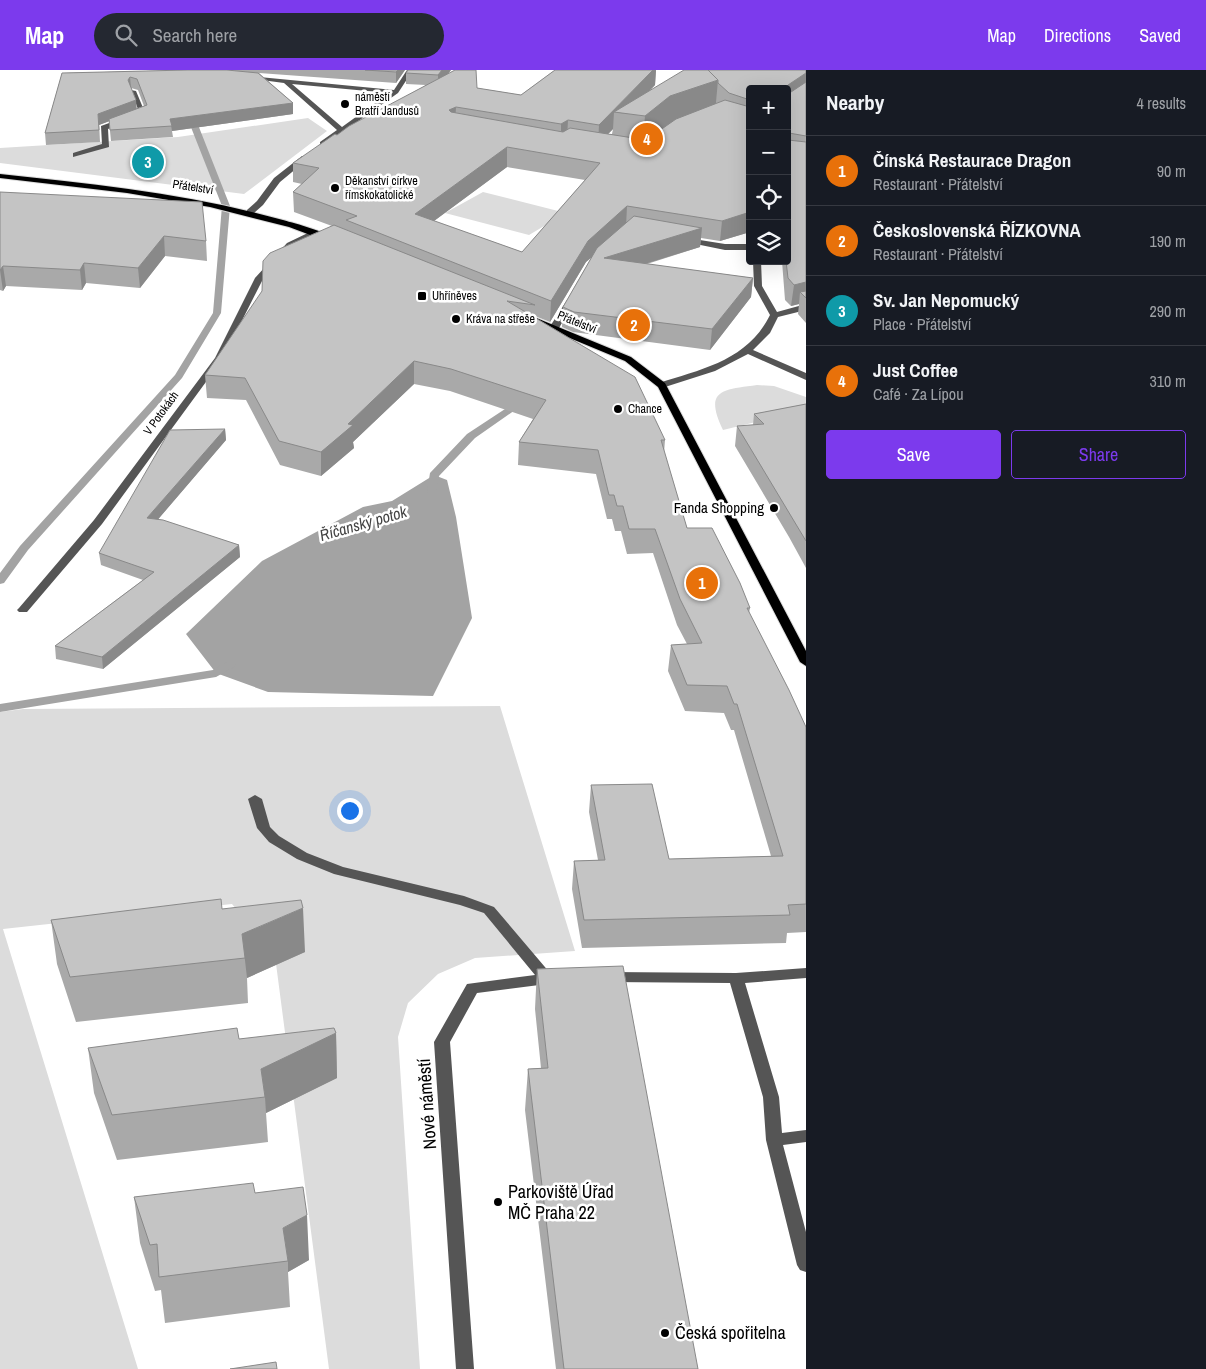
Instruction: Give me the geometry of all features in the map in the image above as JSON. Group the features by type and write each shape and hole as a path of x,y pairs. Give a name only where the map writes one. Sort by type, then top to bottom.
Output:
{"main road":[{"name":"Přátelství","path":"0,176 192,200 238,208 315,233 342,244"},
{"name":"Přátelství","path":"526,317 628,359 662,385 806,662"}],"street":[{"path":"250,212 260,203 277,180 340,130 396,92 410,70"},
{"path":"242,77 287,83 396,92"},
{"path":"287,83 340,130"},
{"path":"76,155 106,146 104,128 143,113 133,91"},
{"name":"V Potokách","path":"23,610 98,522 219,358 258,280 290,244 315,233"},
{"path":"677,238 724,247 746,247"},
{"path":"662,385 719,366 748,351 760,341 771,326 774,315 758,286 757,265"},
{"path":"554,328 577,291"},
{"path":"774,315 806,307"},
{"path":"748,351 806,377"},
{"path":"255,798 264,828 274,839 302,856 339,871 464,901 489,910 546,979"},
{"path":"589,977 736,978 806,973"},
{"name":"Nové náměstí","path":"465,1369 442,1042 472,988 569,976"},
{"path":"736,978 770,1097 774,1140 806,1265"},
{"path":"774,1140 806,1136"}],"shaded area":[{"path":"308,118 327,131 244,194 0,163 0,148 178,137"},
{"path":"483,192 566,213 529,235 445,213"},
{"path":"757,385 774,386 806,397 806,410 723,430 715,407 719,394 725,391"},
{"path":"500,706 575,951 475,958 438,974 408,1003 398,1037 420,1369 329,1369 275,956 232,904 3,929 138,1369 0,1369 0,712 23,709"}],"water":[{"path":"434,475 447,480 456,517 472,618 433,696 268,692 216,673 186,634 262,561 363,507 392,501"}],"building":[{"path":"227,70 258,73 293,103 170,119 172,126 110,130 109,119 147,105 137,79 130,77 128,80 136,100 98,114 99,130 45,133 62,73"},
{"path":"365,70 398,70 396,72"},
{"path":"408,70 442,70 438,75 406,73"},
{"path":"455,70 476,70 477,88 521,95 555,70 653,70 599,125 568,120 561,124 456,107 449,110 451,112 563,132 570,128 646,140 676,119 725,100 746,106 746,213 722,221 627,206 588,241 551,301 346,220 357,216 293,192 319,168 293,163 335,134 337,135 349,126","holes":["507,147 600,163 522,252 415,214"]},
{"path":"684,70 708,70 718,80 670,96 645,116 614,112"},
{"path":"708,70 806,70 806,73 788,85 746,85 746,99 729,93 718,83 718,80"},
{"path":"806,82 806,136 791,133 791,92"},
{"path":"791,140 806,142 806,282 794,285 788,278 786,265 791,265"},
{"path":"0,192 202,202 206,241 164,236 138,268 84,263 80,270 3,266 0,270"},
{"path":"634,216 702,228 604,258 753,278 712,329 574,312 563,307 597,248"},
{"path":"334,225 535,305 507,301 635,377 665,440 661,440 687,528 712,528 740,583 750,608 747,608 806,727 806,904 788,905 790,915 584,920 574,861 605,860 591,785 652,784 669,859 783,856 737,704 734,704 727,686 687,685 671,645 702,643 680,599 655,529 629,529 623,506 617,506 614,495 609,495 598,450 519,442 546,400 451,369 414,361 348,424 353,425 321,452 279,441 245,378 205,375 262,291 263,261 270,253"},
{"path":"806,291 806,298 800,292"},
{"path":"806,404 806,541 737,426 764,424 754,414"},
{"path":"225,429 147,518 163,520 239,545 102,657 55,646 154,572 99,553 170,430"},
{"path":"221,899 222,909 301,900 303,908 242,934 245,958 70,977 51,920"},
{"path":"623,966 698,1369 564,1369 528,1069 548,1068 537,969"},
{"path":"237,1028 239,1039 334,1028 336,1033 261,1069 265,1097 112,1115 88,1048"},
{"path":"253,1183 255,1193 303,1187 307,1215 283,1228 288,1261 159,1277 157,1244 150,1245 134,1197"},
{"path":"276,1362 277,1369 230,1369"}],"waterway":[{"path":"0,581 24,548 179,376 217,313 226,206 189,112"},
{"name":"Říčanský potok","path":"432,492 434,475 471,436 522,401"},
{"name":"Říčanský potok","path":"0,708 216,673 230,664"}],"place":[{"name":"náměstí Bratří Jandusů","path":"345,104"},
{"name":"Just Coffee","path":"647,139"},
{"name":"Sv. Jan Nepomucký","path":"148,162"},
{"name":"Děkanství církve římskokatolické","path":"335,188"},
{"name":"Uhříněves","path":"422,296"},
{"name":"Kráva na střeše","path":"456,319"},
{"name":"Československá ŘÍZKOVNA","path":"634,325"},
{"name":"Chance","path":"618,409"},
{"name":"Fanda Shopping","path":"774,508"},
{"name":"Čínská Restaurace Dragon","path":"702,583"},
{"name":"Parkoviště Úřad MČ Praha 22","path":"498,1202"},
{"name":"Česká spořitelna","path":"665,1333"}]}
